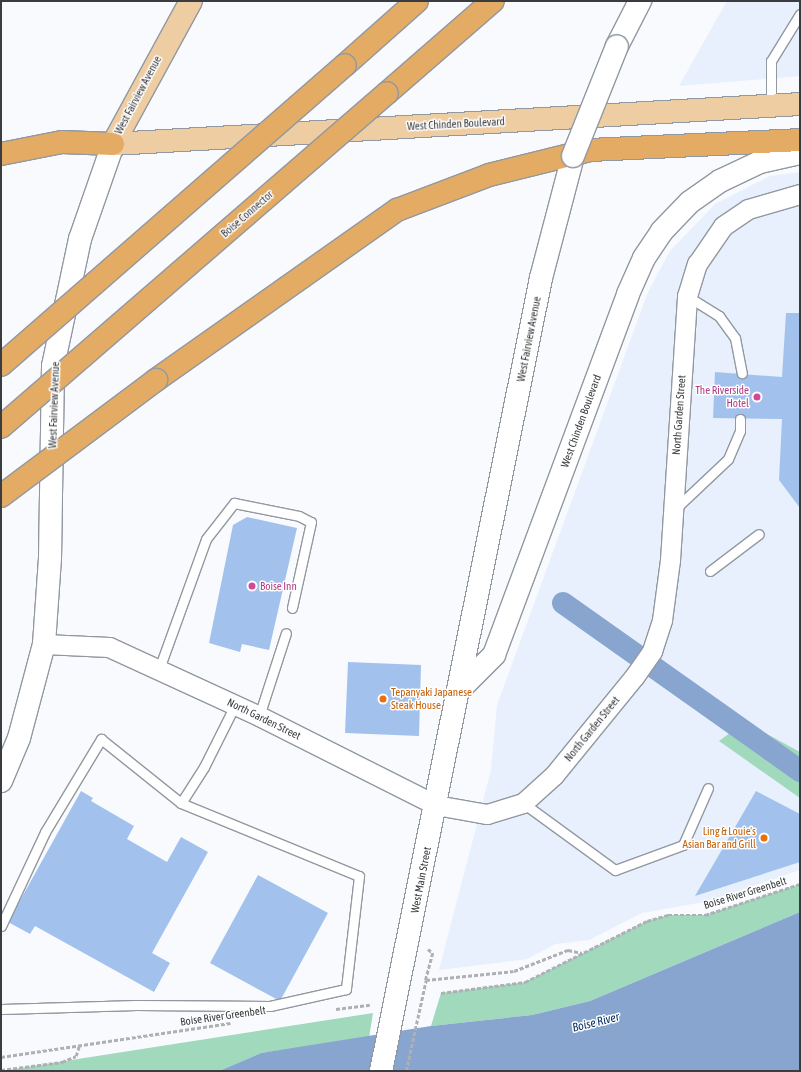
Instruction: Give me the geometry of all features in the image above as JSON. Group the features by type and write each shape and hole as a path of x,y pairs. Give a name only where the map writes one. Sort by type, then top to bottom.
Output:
{"highway":[{"path":"1,365 417,1"},
{"name":"Boise Connector","path":"1,427 493,1"},
{"path":"1,496 156,380 397,210 489,175 590,150 800,140"},
{"path":"1,154 62,142 113,144"}],"main road":[{"name":"West Fairview Avenue","path":"1,781 19,738 44,644 50,558 53,366 80,239 113,144 191,1"},
{"name":"West Fairview Avenue","path":"460,689 541,278 580,133 617,46 640,1"},
{"name":"West Chinden Boulevard","path":"113,144 800,104"},
{"name":"West Chinden Boulevard","path":"460,689 494,655 628,294 644,258 662,231 690,202 720,181 760,162 800,153"},
{"name":"West Main Street","path":"381,1071 394,1017 460,689"}],"street":[{"name":"North Garden Street","path":"44,644 109,647 259,716 436,806 487,814 523,803 554,775 634,677 652,651 669,578 687,296 697,264 723,226 748,209 800,194"}],"lane":[{"path":"771,106 771,61 800,14"},
{"path":"687,296 719,316 735,338 742,373"},
{"path":"673,511 728,459 740,431 740,419"},
{"path":"159,669 206,539 234,503 299,516 311,522 292,608"},
{"path":"710,571 759,534"},
{"path":"259,716 286,633"},
{"path":"182,803 204,766 235,705"},
{"path":"1,926 45,832 101,739 182,803 359,876 346,989 270,1006 136,1005 2,1009"},
{"path":"523,803 615,870 683,845 708,788"}],"path":[{"name":"Boise River Greenbelt","path":"441,994 525,982 658,917 705,915 800,884"},
{"name":"Boise River Greenbelt","path":"406,1071 426,980 514,970 568,950 582,953"},
{"path":"332,1009 370,1004"},
{"name":"Boise River Greenbelt","path":"1,1057 234,1022"},
{"path":"1,1070 62,1062 76,1056 79,1046"}],"shaded area":[{"path":"727,1 800,1 800,76 679,86"},
{"path":"800,172 800,870 709,901 642,913 589,940 555,944 527,959 439,970 491,770 497,705 648,292 670,251 715,204 770,176"}],"green space":[{"path":"745,722 800,752 800,798 719,741"},
{"path":"800,884 800,912 590,1001 532,1015 431,1026 441,993 525,982 647,921 668,915 705,915"},
{"path":"373,1013 369,1038 261,1053 219,1071 1,1071"}],"water":[{"name":"Boise River","path":"800,912 800,1071 219,1071 261,1053 431,1026 532,1015 590,1001"}],"building":[{"name":"The Riverside Hotel","path":"786,313 800,313 800,508 779,480 782,419 713,418 715,372 782,377"},
{"name":"Boise Inn","path":"247,517 297,528 269,650 242,644 240,652 209,643 233,525"},
{"name":"Tepanyaki Japanese Steak House","path":"348,662 421,665 419,736 345,733"},
{"path":"81,791 93,798 91,801 134,826 127,839 167,862 181,837 208,852 152,953 170,963 154,992 35,926 30,934 8,922"},
{"name":"Ling & Louie's Asian Bar and Grill","path":"756,791 800,814 800,862 695,896"},
{"path":"258,875 328,913 280,1001 210,963"}],"waterway":[{"path":"563,603 800,771"}],"place":[{"name":"The Riverside Hotel","path":"757,397"},
{"name":"Boise Inn","path":"252,586"},
{"name":"Tepanyaki Japanese Steak House","path":"383,699"},
{"name":"Ling & Louie's Asian Bar and Grill","path":"764,838"}]}
